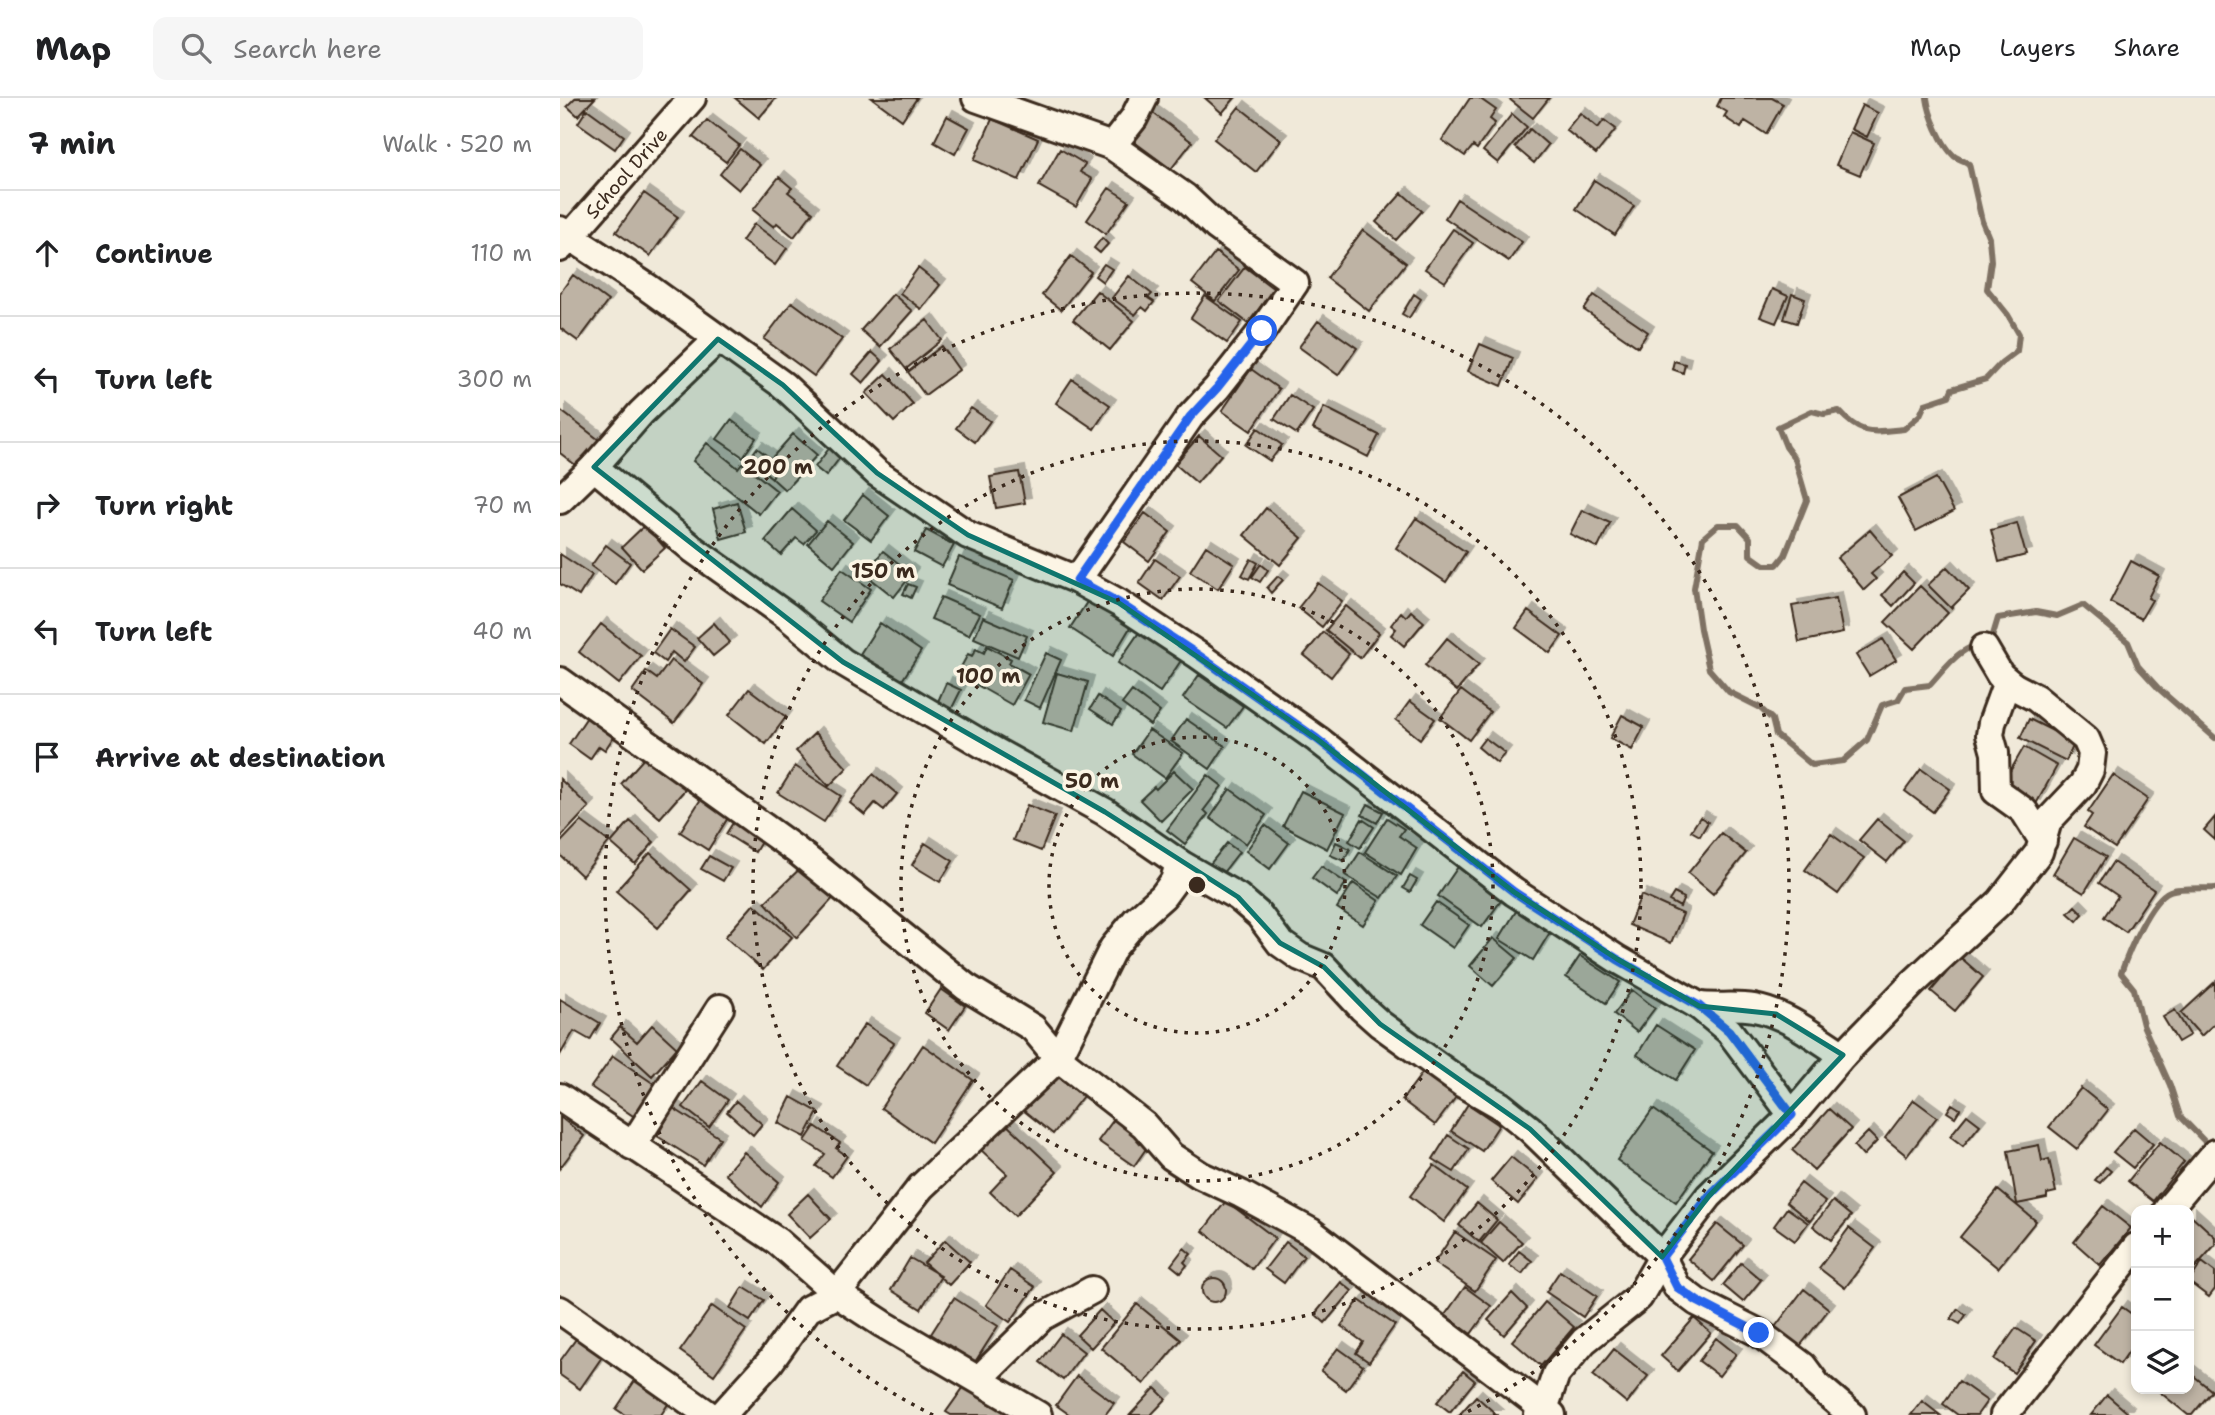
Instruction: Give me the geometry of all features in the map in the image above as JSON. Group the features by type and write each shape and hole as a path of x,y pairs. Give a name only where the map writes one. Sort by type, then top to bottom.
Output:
{"street":[{"name":"School Drive","path":"564,238 692,98"},
{"path":"976,98 1112,146 1185,197 1217,227 1295,284 1262,331 1190,417 1077,580"},
{"path":"1112,146 1134,118 1144,98"},
{"path":"564,238 647,287 783,385 877,473 968,536 1077,580 1119,603 1295,724 1514,892 1617,959 1699,1006 1729,1031 1792,1115"},
{"path":"560,500 594,467 641,413 718,339"},
{"path":"594,467 694,550 787,616 843,662 982,744 1105,812 1179,863 1238,897 1259,915 1280,943 1300,957 1324,967 1380,1024 1510,1113 1576,1171 1662,1257 1677,1287 1697,1301 1759,1333 1804,1366 1817,1385 1852,1415"},
{"path":"560,681 796,850 965,987 1033,1028 1058,1058 1144,1125 1171,1156 1200,1175 1311,1232 1545,1413 1556,1374 1584,1341 1639,1297 1662,1257 1709,1196 1792,1115 1843,1055 1913,983 2000,902 2039,852 2048,821 2083,784 2090,770 2092,752 2086,739 2036,698 2013,686 2000,675 1984,648"},
{"path":"2013,686 2004,690 1990,735 1996,753 1996,791 2024,811 2043,841"},
{"path":"722,1415 770,1362 808,1309 837,1294 920,1187 1058,1058 1113,948 1136,920 1168,889 1174,881 1179,863"},
{"path":"1699,1006 1754,1008 1776,1014 1843,1055"},
{"path":"632,1146 720,1008"},
{"path":"560,1097 777,1241 837,1294 1038,1415"},
{"path":"2171,1205 2213,1155"},
{"path":"2004,1415 2131,1253"},
{"path":"979,1379 1042,1317 1092,1290"},
{"path":"560,1310 709,1415"}],"highlighted area":[{"path":"718,339 783,385 877,473 968,535 1119,603 1317,739 1514,892 1617,959 1699,1006 1776,1014 1843,1055 1709,1196 1662,1257 1530,1129 1380,1024 1324,967 1280,943 1238,897 1105,812 843,662 594,467"}],"building":[{"path":"575,98 595,98 578,116 567,106"},
{"path":"735,98 776,98 759,118"},
{"path":"872,98 917,98 902,120"},
{"path":"1205,98 1235,98 1222,113"},
{"path":"1470,98 1479,98 1496,110 1490,119 1495,123 1477,149 1473,146 1465,156 1442,140"},
{"path":"1508,98 1549,98 1533,118"},
{"path":"1721,98 1772,98 1783,104 1766,134 1745,121 1741,128 1724,117 1727,112 1717,106"},
{"path":"1862,105 1878,113 1867,137 1851,129"},
{"path":"1239,107 1281,140 1256,172 1214,139"},
{"path":"587,109 624,136 615,149 578,123"},
{"path":"1153,113 1192,142 1171,169 1133,141"},
{"path":"1580,113 1598,128 1604,120 1616,129 1596,154 1566,130"},
{"path":"1512,114 1527,127 1498,163 1483,151"},
{"path":"947,116 969,128 955,154 934,142"},
{"path":"992,119 1038,139 1019,180 974,160"},
{"path":"707,120 739,145 726,162 693,137"},
{"path":"1530,129 1548,145 1534,163 1515,147"},
{"path":"1850,132 1874,143 1860,175 1836,165"},
{"path":"740,149 760,165 739,190 720,174"},
{"path":"1060,149 1085,164 1080,172 1092,179 1076,207 1039,186"},
{"path":"779,177 792,188 788,192 813,212 794,237 777,223 774,227 753,210"},
{"path":"1594,180 1634,206 1615,235 1576,209"},
{"path":"1109,188 1129,201 1106,234 1087,220"},
{"path":"644,193 678,217 650,256 616,232"},
{"path":"1402,193 1422,211 1396,240 1376,222"},
{"path":"1457,199 1522,242 1509,261 1445,218"},
{"path":"754,224 787,248 775,265 742,241"},
{"path":"1453,229 1473,243 1445,282 1425,269"},
{"path":"1363,230 1406,263 1369,311 1327,278"},
{"path":"1102,238 1108,244 1100,253 1094,248"},
{"path":"1216,252 1239,270 1215,301 1192,283"},
{"path":"1071,256 1091,272 1061,310 1042,295"},
{"path":"1104,264 1112,269 1103,282 1095,276"},
{"path":"1245,267 1274,289 1248,323 1219,301"},
{"path":"918,268 940,285 921,309 900,293"},
{"path":"573,275 608,301 578,341 560,328 560,293"},
{"path":"1129,276 1152,294 1148,298 1154,302 1147,311 1142,307 1135,315 1112,298"},
{"path":"1772,289 1788,296 1776,323 1760,317"},
{"path":"1097,291 1134,321 1110,350 1073,320"},
{"path":"893,294 912,311 880,347 861,330"},
{"path":"1414,294 1421,299 1409,318 1402,314"},
{"path":"1792,294 1805,299 1797,323 1784,319"},
{"path":"1594,295 1648,332 1638,347 1584,310"},
{"path":"1205,296 1242,322 1227,343 1191,318"},
{"path":"792,302 842,339 814,376 764,339"},
{"path":"927,320 942,340 906,369 890,349"},
{"path":"1318,321 1357,348 1338,375 1299,347"},
{"path":"1480,344 1513,358 1502,386 1468,371"},
{"path":"942,346 959,370 925,395 908,372"},
{"path":"872,352 882,361 863,383 853,374"},
{"path":"1674,361 1685,364 1683,373 1672,369"},
{"path":"1251,369 1279,389 1251,431 1222,411"},
{"path":"886,374 913,404 894,422 866,393"},
{"path":"1072,379 1110,405 1094,429 1056,403"},
{"path":"1290,395 1313,410 1297,434 1274,419"},
{"path":"1324,407 1379,435 1368,457 1313,429"},
{"path":"971,408 990,421 975,442 956,428"},
{"path":"560,410 599,440 578,467 560,453"},
{"path":"731,420 756,438 743,457 717,439"},
{"path":"1258,428 1282,445 1270,461 1246,445"},
{"path":"793,434 817,455 785,490 762,469"},
{"path":"1199,436 1221,455 1197,483 1175,464"},
{"path":"837,438 848,447 826,476 815,467"},
{"path":"707,443 738,468 742,463 777,491 759,514 693,461"},
{"path":"757,448 778,464 772,478 748,460"},
{"path":"1019,472 1025,503 996,508 990,477"},
{"path":"1936,478 1954,511 1916,531 1898,498"},
{"path":"863,495 889,516 871,540 844,520"},
{"path":"737,502 746,532 721,539 713,509"},
{"path":"1266,508 1302,538 1280,565 1244,535"},
{"path":"792,509 816,530 804,544 796,538 781,555 765,541"},
{"path":"1582,510 1610,523 1598,548 1570,534"},
{"path":"1145,513 1170,532 1149,561 1124,542"},
{"path":"1416,518 1466,552 1446,582 1396,548"},
{"path":"827,521 853,542 834,566 808,544"},
{"path":"2017,523 2026,555 1999,562 1991,530"},
{"path":"645,525 665,548 642,569 622,547"},
{"path":"926,530 954,545 942,567 914,552"},
{"path":"1870,530 1892,556 1871,574 1876,579 1864,590 1837,558"},
{"path":"606,545 630,563 615,584 591,566"},
{"path":"1206,546 1234,564 1218,589 1190,571"},
{"path":"883,551 912,574 894,597 865,574"},
{"path":"560,554 592,575 579,596 560,584"},
{"path":"959,557 1014,580 1002,608 947,585"},
{"path":"1155,559 1180,576 1163,600 1139,583"},
{"path":"1251,559 1258,563 1249,579 1242,575"},
{"path":"2131,561 2159,576 2148,598 2152,600 2141,619 2110,602"},
{"path":"1261,564 1268,570 1260,582 1252,577"},
{"path":"1947,567 1969,590 1951,608 1928,585"},
{"path":"842,569 871,589 849,622 819,601"},
{"path":"1903,572 1914,583 1893,606 1882,595"},
{"path":"1278,576 1283,580 1271,593 1267,588"},
{"path":"1318,583 1342,601 1322,627 1298,608"},
{"path":"908,584 916,587 911,598 903,594"},
{"path":"1920,586 1948,613 1914,649 1885,622"},
{"path":"941,597 980,614 969,635 931,619"},
{"path":"1836,598 1843,633 1799,642 1792,606"},
{"path":"1089,599 1131,626 1113,656 1070,628"},
{"path":"1346,606 1379,633 1360,658 1326,630"},
{"path":"1411,611 1424,622 1404,646 1391,635 1396,629 1391,625 1401,612 1406,617"},
{"path":"1528,611 1562,636 1550,653 1516,628"},
{"path":"983,617 1027,636 1018,657 974,638"},
{"path":"714,623 730,642 713,656 697,638"},
{"path":"880,623 921,651 899,685 858,657"},
{"path":"601,624 641,656 619,684 579,652"},
{"path":"670,629 695,647 684,662 672,652 665,662 653,653"},
{"path":"1140,631 1182,659 1160,692 1118,663"},
{"path":"1323,632 1349,654 1331,677 1304,655"},
{"path":"1447,638 1479,664 1457,691 1425,665"},
{"path":"1883,639 1896,660 1869,676 1856,655"},
{"path":"987,646 1011,659 1009,663 1029,674 1012,705 961,676 965,669 961,667 968,654 972,656 976,649 984,653"},
{"path":"1046,653 1061,660 1040,708 1024,700"},
{"path":"671,660 703,684 674,723 632,691 646,671 657,679"},
{"path":"1057,673 1088,682 1074,731 1043,722"},
{"path":"1199,675 1243,706 1227,728 1183,698"},
{"path":"946,683 961,690 950,712 936,706"},
{"path":"749,689 786,717 766,744 729,715"},
{"path":"1461,690 1490,712 1469,740 1440,718"},
{"path":"1132,691 1160,712 1150,725 1122,704"},
{"path":"1098,696 1121,712 1113,724 1090,709"},
{"path":"1410,701 1435,719 1420,739 1396,720"},
{"path":"591,711 618,730 605,750 599,746 590,759 569,744"},
{"path":"1622,715 1644,727 1632,750 1610,738"},
{"path":"1186,719 1225,746 1210,769 1171,741"},
{"path":"2029,719 2075,742 2066,761 2020,738"},
{"path":"1149,730 1183,753 1165,778 1132,754"},
{"path":"815,733 847,768 829,786 796,751"},
{"path":"1485,738 1505,753 1497,763 1478,747"},
{"path":"2024,747 2057,766 2035,806 2001,787"},
{"path":"646,756 667,775 672,770 689,785 660,818 621,784"},
{"path":"795,766 841,796 824,822 778,793"},
{"path":"1921,769 1950,789 1933,812 1905,791"},
{"path":"1174,771 1193,789 1161,821 1140,800"},
{"path":"873,774 897,794 884,810 875,803 865,815 850,803"},
{"path":"1208,775 1222,786 1204,810 1208,814 1185,844 1167,830"},
{"path":"2113,775 2148,799 2115,848 2084,827 2092,815 2088,812"},
{"path":"560,779 589,807 560,838"},
{"path":"1230,789 1266,815 1246,844 1210,818"},
{"path":"706,791 734,808 708,850 680,832"},
{"path":"1301,791 1345,813 1327,849 1283,826"},
{"path":"1368,804 1383,812 1377,823 1362,815"},
{"path":"1027,805 1055,816 1041,851 1013,840"},
{"path":"739,813 768,830 755,852 726,834"},
{"path":"1700,817 1708,822 1700,836 1691,831"},
{"path":"2215,817 2215,840 2204,830"},
{"path":"1387,818 1404,829 1399,836 1417,848 1401,875 1365,852"},
{"path":"1362,819 1374,827 1360,848 1349,841"},
{"path":"1877,819 1904,841 1887,862 1859,840"},
{"path":"581,821 609,842 582,876 560,855 560,843"},
{"path":"630,821 654,842 635,864 611,843"},
{"path":"1265,825 1289,843 1270,869 1246,851"},
{"path":"1721,833 1746,853 1713,894 1688,873"},
{"path":"1831,834 1864,858 1838,894 1805,870"},
{"path":"2074,838 2106,857 2084,893 2053,874"},
{"path":"1336,842 1350,849 1344,861 1330,855"},
{"path":"925,843 953,861 940,882 912,865"},
{"path":"1227,843 1239,852 1222,874 1210,864"},
{"path":"1360,852 1397,876 1382,898 1345,875"},
{"path":"650,853 691,890 658,928 616,891"},
{"path":"709,856 731,868 723,881 701,869"},
{"path":"2113,862 2154,890 2126,932 2104,917 2118,896 2099,883"},
{"path":"806,863 835,896 797,938 765,902"},
{"path":"1460,864 1505,895 1482,927 1438,896"},
{"path":"1321,866 1346,883 1337,896 1312,878"},
{"path":"1410,876 1417,880 1410,892 1403,888"},
{"path":"1353,883 1379,901 1363,925 1337,908"},
{"path":"1674,893 1684,898 1680,907 1669,901"},
{"path":"1641,895 1683,914 1671,943 1629,925"},
{"path":"1436,902 1469,925 1453,948 1420,925"},
{"path":"754,904 792,937 763,970 725,937"},
{"path":"2075,906 2083,914 2077,921 2068,913"},
{"path":"1518,908 1552,929 1533,960 1499,939"},
{"path":"1493,938 1517,958 1493,986 1470,966"},
{"path":"1580,956 1620,982 1606,1003 1566,977"},
{"path":"1960,957 1983,977 1955,1011 1931,991"},
{"path":"2215,982 2215,1023 2201,1036 2181,1013"},
{"path":"941,989 965,1006 949,1030 925,1013"},
{"path":"1632,990 1655,1008 1637,1032 1614,1014"},
{"path":"560,999 600,1023 590,1040 574,1031 560,1055"},
{"path":"2175,1010 2190,1035 2178,1042 2163,1017"},
{"path":"865,1024 894,1043 866,1085 837,1066"},
{"path":"652,1025 677,1048 652,1076 611,1038 620,1027 637,1042"},
{"path":"1656,1025 1695,1050 1676,1080 1637,1055"},
{"path":"923,1045 973,1080 931,1143 881,1108"},
{"path":"613,1056 660,1088 639,1120 591,1087"},
{"path":"1053,1072 1083,1096 1053,1134 1023,1110"},
{"path":"1423,1072 1456,1097 1435,1125 1402,1100"},
{"path":"702,1081 728,1100 709,1127 683,1107"},
{"path":"2081,1088 2108,1110 2077,1149 2049,1127"},
{"path":"791,1097 818,1112 805,1137 778,1123"},
{"path":"1914,1100 1937,1117 1907,1156 1885,1138"},
{"path":"736,1101 762,1124 753,1135 727,1112"},
{"path":"1468,1104 1499,1125 1482,1151 1451,1131"},
{"path":"1952,1104 1960,1109 1955,1117 1947,1112"},
{"path":"673,1108 720,1138 703,1165 657,1136"},
{"path":"1653,1109 1712,1151 1676,1202 1617,1160"},
{"path":"1829,1109 1851,1129 1814,1170 1792,1150"},
{"path":"1967,1115 1980,1125 1963,1146 1950,1136"},
{"path":"560,1117 584,1136 560,1168"},
{"path":"1115,1118 1150,1143 1134,1166 1098,1141"},
{"path":"1006,1124 1057,1172 1015,1216 990,1192 1007,1174 981,1150"},
{"path":"815,1126 840,1143 836,1148 847,1156 832,1177 816,1166 825,1154 805,1141"},
{"path":"2134,1128 2153,1144 2133,1168 2113,1152"},
{"path":"1868,1132 1877,1141 1863,1156 1854,1146"},
{"path":"1448,1135 1469,1149 1454,1172 1433,1159"},
{"path":"2160,1142 2184,1162 2153,1201 2128,1181"},
{"path":"2039,1145 2042,1161 2049,1159 2056,1192 2047,1194 2047,1198 2017,1204 2008,1151"},
{"path":"744,1152 779,1182 762,1207 725,1174"},
{"path":"1511,1157 1538,1179 1518,1204 1491,1181"},
{"path":"1434,1165 1467,1190 1444,1222 1410,1196"},
{"path":"2106,1167 2111,1171 2100,1183 2095,1180"},
{"path":"1801,1183 1825,1202 1810,1221 1786,1202"},
{"path":"1998,1190 2036,1221 1998,1268 1960,1237"},
{"path":"808,1194 831,1219 810,1238 787,1214"},
{"path":"1226,1201 1275,1238 1252,1269 1203,1231"},
{"path":"1833,1201 1851,1216 1831,1240 1813,1226"},
{"path":"1477,1203 1497,1220 1479,1242 1459,1225"},
{"path":"2103,1206 2131,1228 2100,1265 2074,1242"},
{"path":"1787,1208 1808,1223 1795,1241 1774,1226"},
{"path":"2194,1218 2215,1237 2215,1245 2194,1268"},
{"path":"1499,1222 1522,1242 1503,1263 1481,1243"},
{"path":"1717,1224 1743,1245 1714,1281 1688,1259"},
{"path":"1849,1228 1875,1248 1845,1288 1819,1268"},
{"path":"1455,1232 1496,1260 1475,1291 1434,1263"},
{"path":"945,1240 970,1262 949,1285 924,1263"},
{"path":"1286,1242 1304,1256 1284,1283 1265,1269"},
{"path":"1184,1248 1191,1254 1184,1262 1187,1265 1181,1273 1171,1265"},
{"path":"1519,1251 1532,1261 1522,1274 1509,1265"},
{"path":"910,1258 941,1276 921,1309 891,1290"},
{"path":"2202,1262 2215,1272 2215,1289 2209,1297 2194,1286 2194,1274"},
{"path":"1741,1263 1761,1280 1743,1302 1723,1285"},
{"path":"1010,1270 1035,1287 1010,1322 986,1305"},
{"path":"1560,1271 1597,1296 1583,1317 1546,1292"},
{"path":"1214,1278 1225,1285 1226,1290 1219,1301 1214,1302 1203,1295 1202,1290 1209,1279"},
{"path":"1341,1282 1352,1291 1325,1323 1315,1314"},
{"path":"743,1287 764,1300 750,1321 730,1308"},
{"path":"1465,1287 1491,1306 1471,1334 1445,1315"},
{"path":"1804,1289 1829,1309 1800,1346 1775,1327"},
{"path":"1512,1293 1527,1308 1504,1335 1488,1320"},
{"path":"954,1298 998,1326 975,1362 931,1334"},
{"path":"1359,1300 1395,1325 1369,1362 1356,1353 1363,1342 1341,1326"},
{"path":"1545,1302 1574,1327 1541,1366 1512,1341"},
{"path":"1137,1304 1181,1340 1144,1384 1101,1348"},
{"path":"712,1306 746,1330 714,1375 680,1351"},
{"path":"2122,1307 2131,1313 2131,1348 2120,1364 2094,1345"},
{"path":"1958,1309 1966,1315 1960,1324 1951,1319"},
{"path":"1100,1310 1114,1323 1091,1348 1077,1335"},
{"path":"1694,1318 1711,1333 1678,1371 1661,1356"},
{"path":"2016,1328 2036,1341 2014,1373 1994,1359"},
{"path":"1061,1334 1084,1352 1063,1380 1040,1362"},
{"path":"1716,1338 1736,1354 1719,1376 1699,1361"},
{"path":"576,1339 602,1357 580,1389 560,1375 560,1361"},
{"path":"1338,1348 1363,1366 1346,1390 1321,1371"},
{"path":"1614,1349 1648,1376 1627,1403 1593,1375"},
{"path":"1463,1371 1475,1381 1450,1412 1437,1402"},
{"path":"1077,1376 1114,1403 1105,1415 1070,1415 1056,1405"},
{"path":"2194,1376 2212,1391 2192,1415 2188,1415 2162,1394 2194,1394"},
{"path":"636,1379 670,1401 661,1415 625,1415 616,1409"},
{"path":"1959,1381 1987,1401 1977,1415 1958,1415 1943,1404"},
{"path":"966,1384 1007,1412 1005,1415 951,1415 946,1412"},
{"path":"1155,1388 1166,1399 1151,1415 1130,1415"},
{"path":"2107,1395 2128,1413 2091,1415"},
{"path":"1476,1396 1497,1415 1459,1415"},
{"path":"1922,1401 1940,1415 1911,1415"}],"waterway":[{"path":"1927,98 1940,137 1954,156 1969,164 1982,221 1989,238 1991,261 1987,289 2019,334 2017,351 1986,379 1952,389 1949,396 1925,404 1920,415 1904,429 1868,431 1854,425 1839,411 1824,414 1812,411 1778,427 1786,447 1795,459 1807,500 1785,555 1777,565 1764,565 1750,555 1750,538 1738,525 1718,525 1703,538 1694,588 1709,669 1729,692 1759,707 1772,719 1776,735 1812,765 1843,761 1867,740 1882,705 1898,700 1905,688 1930,685 1956,656 1992,638 1998,618 2036,612 2057,616 2083,605 2128,642 2138,666 2159,689 2215,738"},
{"path":"2212,1149 2180,1116 2170,1085 2143,1025 2134,989 2121,973 2141,928 2162,896 2174,890 2215,888"}],"route":[{"path":"1262,331 1190,417 1077,580 1119,603 1198,655 1317,739 1514,892 1617,959 1699,1006 1729,1031 1792,1115 1709,1196 1662,1257 1677,1287 1697,1301 1759,1333"}]}
